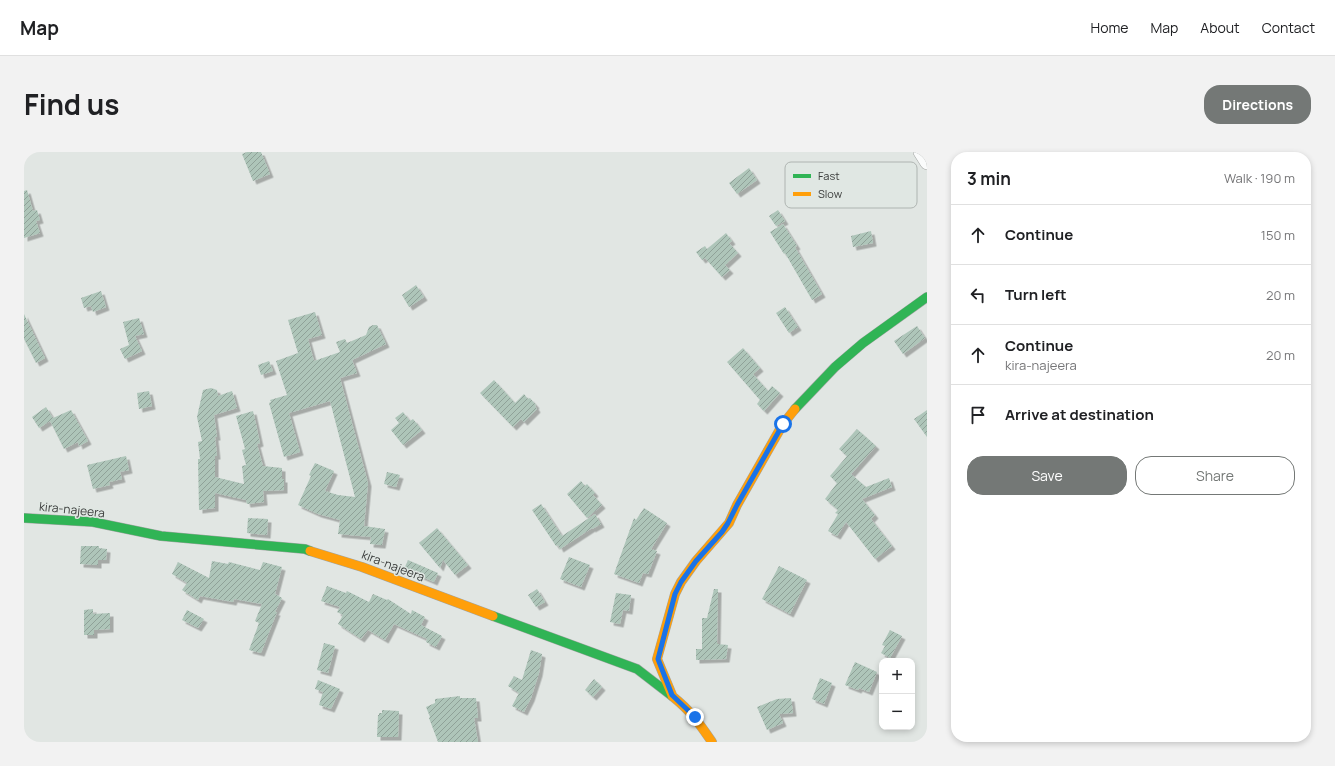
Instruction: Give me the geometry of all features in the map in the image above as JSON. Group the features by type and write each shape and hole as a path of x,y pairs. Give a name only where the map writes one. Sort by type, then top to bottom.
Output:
{"street":[{"path":"920,152 927,163"},
{"path":"672,695 658,659 675,594 681,582 696,561 722,532 728,523 783,424 797,406 835,367 862,343 927,297"},
{"name":"kira-najeera","path":"24,518 93,522 161,536 306,549 362,567 637,669 672,695 695,717 712,742"},
{"path":"637,669 658,659"}],"building":[{"path":"247,152 261,152 270,174 253,181 242,154"},
{"path":"749,168 757,180 737,194 729,183"},
{"path":"27,190 33,211 37,210 40,220 36,221 40,233 24,238 24,191"},
{"path":"778,210 785,221 776,226 769,216"},
{"path":"783,224 797,246 795,247 822,294 812,300 785,253 784,254 770,232"},
{"path":"871,231 873,243 853,247 851,236"},
{"path":"726,233 732,241 729,243 738,253 725,265 730,270 722,277 705,258 702,260 696,252 705,246 707,249"},
{"path":"416,285 424,297 409,307 402,295"},
{"path":"101,291 106,307 93,312 91,306 84,308 81,298"},
{"path":"785,307 798,327 789,333 776,313"},
{"path":"315,312 322,335 308,339 314,361 340,352 336,342 345,339 347,343 366,335 369,327 373,325 377,325 386,344 352,360 357,373 340,378 368,483 364,526 385,529 382,545 370,544 371,537 338,534 340,520 318,514 298,505 315,463 334,471 325,491 338,495 355,497 330,401 289,413 300,452 284,457 269,403 271,402 270,400 287,395 276,361 298,353 288,320"},
{"path":"24,314 45,358 36,363 24,339"},
{"path":"139,318 144,334 135,336 142,351 125,359 120,349 129,345 123,322"},
{"path":"917,326 925,338 903,354 894,341"},
{"path":"743,348 760,368 753,374 768,391 772,386 780,393 764,411 757,404 760,400 727,362"},
{"path":"269,361 273,371 261,375 258,365"},
{"path":"494,380 515,403 524,394 528,399 530,398 536,405 535,406 537,409 524,422 521,419 513,427 480,393"},
{"path":"211,388 217,390 218,396 232,391 237,408 214,415 217,437 215,437 217,456 215,456 215,477 244,484 242,466 246,465 242,450 245,449 236,416 253,411 260,443 257,444 263,466 282,468 282,479 284,479 284,490 263,491 264,502 247,504 246,500 215,493 215,508 199,510 198,459 200,459 198,442 202,441 197,417 203,390"},
{"path":"149,391 152,406 139,409 137,393"},
{"path":"46,407 53,418 71,410 88,441 79,446 78,442 64,449 50,421 39,428 32,417"},
{"path":"927,410 927,437 914,419"},
{"path":"403,412 410,421 413,419 422,430 403,445 391,430 399,423 395,418"},
{"path":"857,429 876,446 851,474 866,487 889,478 892,487 862,499 875,515 871,519 892,546 875,559 846,522 837,536 828,531 838,514 835,513 838,510 825,499 837,483 830,476 847,456 839,449"},
{"path":"126,456 129,470 120,472 122,479 109,482 110,485 93,489 87,465"},
{"path":"387,472 400,475 396,487 384,484"},
{"path":"581,481 585,486 587,484 595,493 593,495 602,505 587,518 567,494"},
{"path":"541,504 562,536 595,514 601,524 592,528 560,549 558,545 556,546 532,510"},
{"path":"644,508 667,523 651,549 657,551 648,574 643,573 639,583 614,574 634,518 636,520"},
{"path":"248,518 268,519 267,535 247,533"},
{"path":"437,528 468,565 455,575 443,560 440,568 419,543"},
{"path":"81,546 99,546 99,548 107,549 106,560 98,560 98,565 80,564"},
{"path":"569,557 590,565 581,587 560,579"},
{"path":"408,560 438,573 434,582 404,569"},
{"path":"212,561 228,564 229,562 260,570 263,562 282,567 275,594 282,598 275,612 277,612 261,653 249,650 259,623 255,621 262,604 234,599 233,602 200,596 198,600 182,590 187,583 172,574 178,562 209,578"},
{"path":"779,566 807,580 790,614 762,599"},
{"path":"327,586 346,593 347,591 369,602 373,594 387,600 388,599 411,614 412,610 425,617 421,625 442,636 436,647 426,642 427,639 394,624 385,640 368,630 361,639 338,624 343,615 337,612 340,607 321,601"},
{"path":"537,589 545,602 536,607 528,595"},
{"path":"714,589 718,589 717,644 728,645 726,659 696,660 696,649 702,649 702,618 707,618"},
{"path":"616,593 631,595 629,611 623,610 620,624 610,622"},
{"path":"93,609 93,614 110,613 110,629 94,630 94,635 84,635 84,610"},
{"path":"187,610 204,619 198,628 182,620"},
{"path":"890,630 902,636 890,658 881,653 885,646 882,645"},
{"path":"324,643 335,646 328,673 317,670"},
{"path":"531,650 542,654 539,673 531,698 524,712 512,706 519,693 508,686 514,676 522,680"},
{"path":"855,662 877,672 869,692 845,685"},
{"path":"820,678 832,683 824,704 812,699"},
{"path":"594,679 602,687 593,697 585,690"},
{"path":"318,680 340,689 331,709 319,705 323,692 315,689"},
{"path":"460,696 460,698 476,698 478,718 474,718 478,742 438,742 426,707 435,703 435,699"},
{"path":"791,698 793,713 779,714 783,723 767,730 757,707 777,699"},
{"path":"382,710 399,711 398,737 377,737 378,715 379,713 382,713"}],"traffic: fast":[{"path":"795,409 835,367 863,343 927,297"},
{"path":"24,518 93,522 161,536 305,549 310,551"},
{"path":"493,616 637,669 672,696"}],"traffic: slow":[{"path":"672,695 657,659 675,594 681,582 696,561 729,523 737,505 783,424 795,409"},
{"path":"310,551 362,567 493,616"},
{"path":"672,696 694,718 712,742"}],"route":[{"path":"695,717 672,695 658,659 675,594 681,582 696,561 722,532 728,523 783,424"}]}
